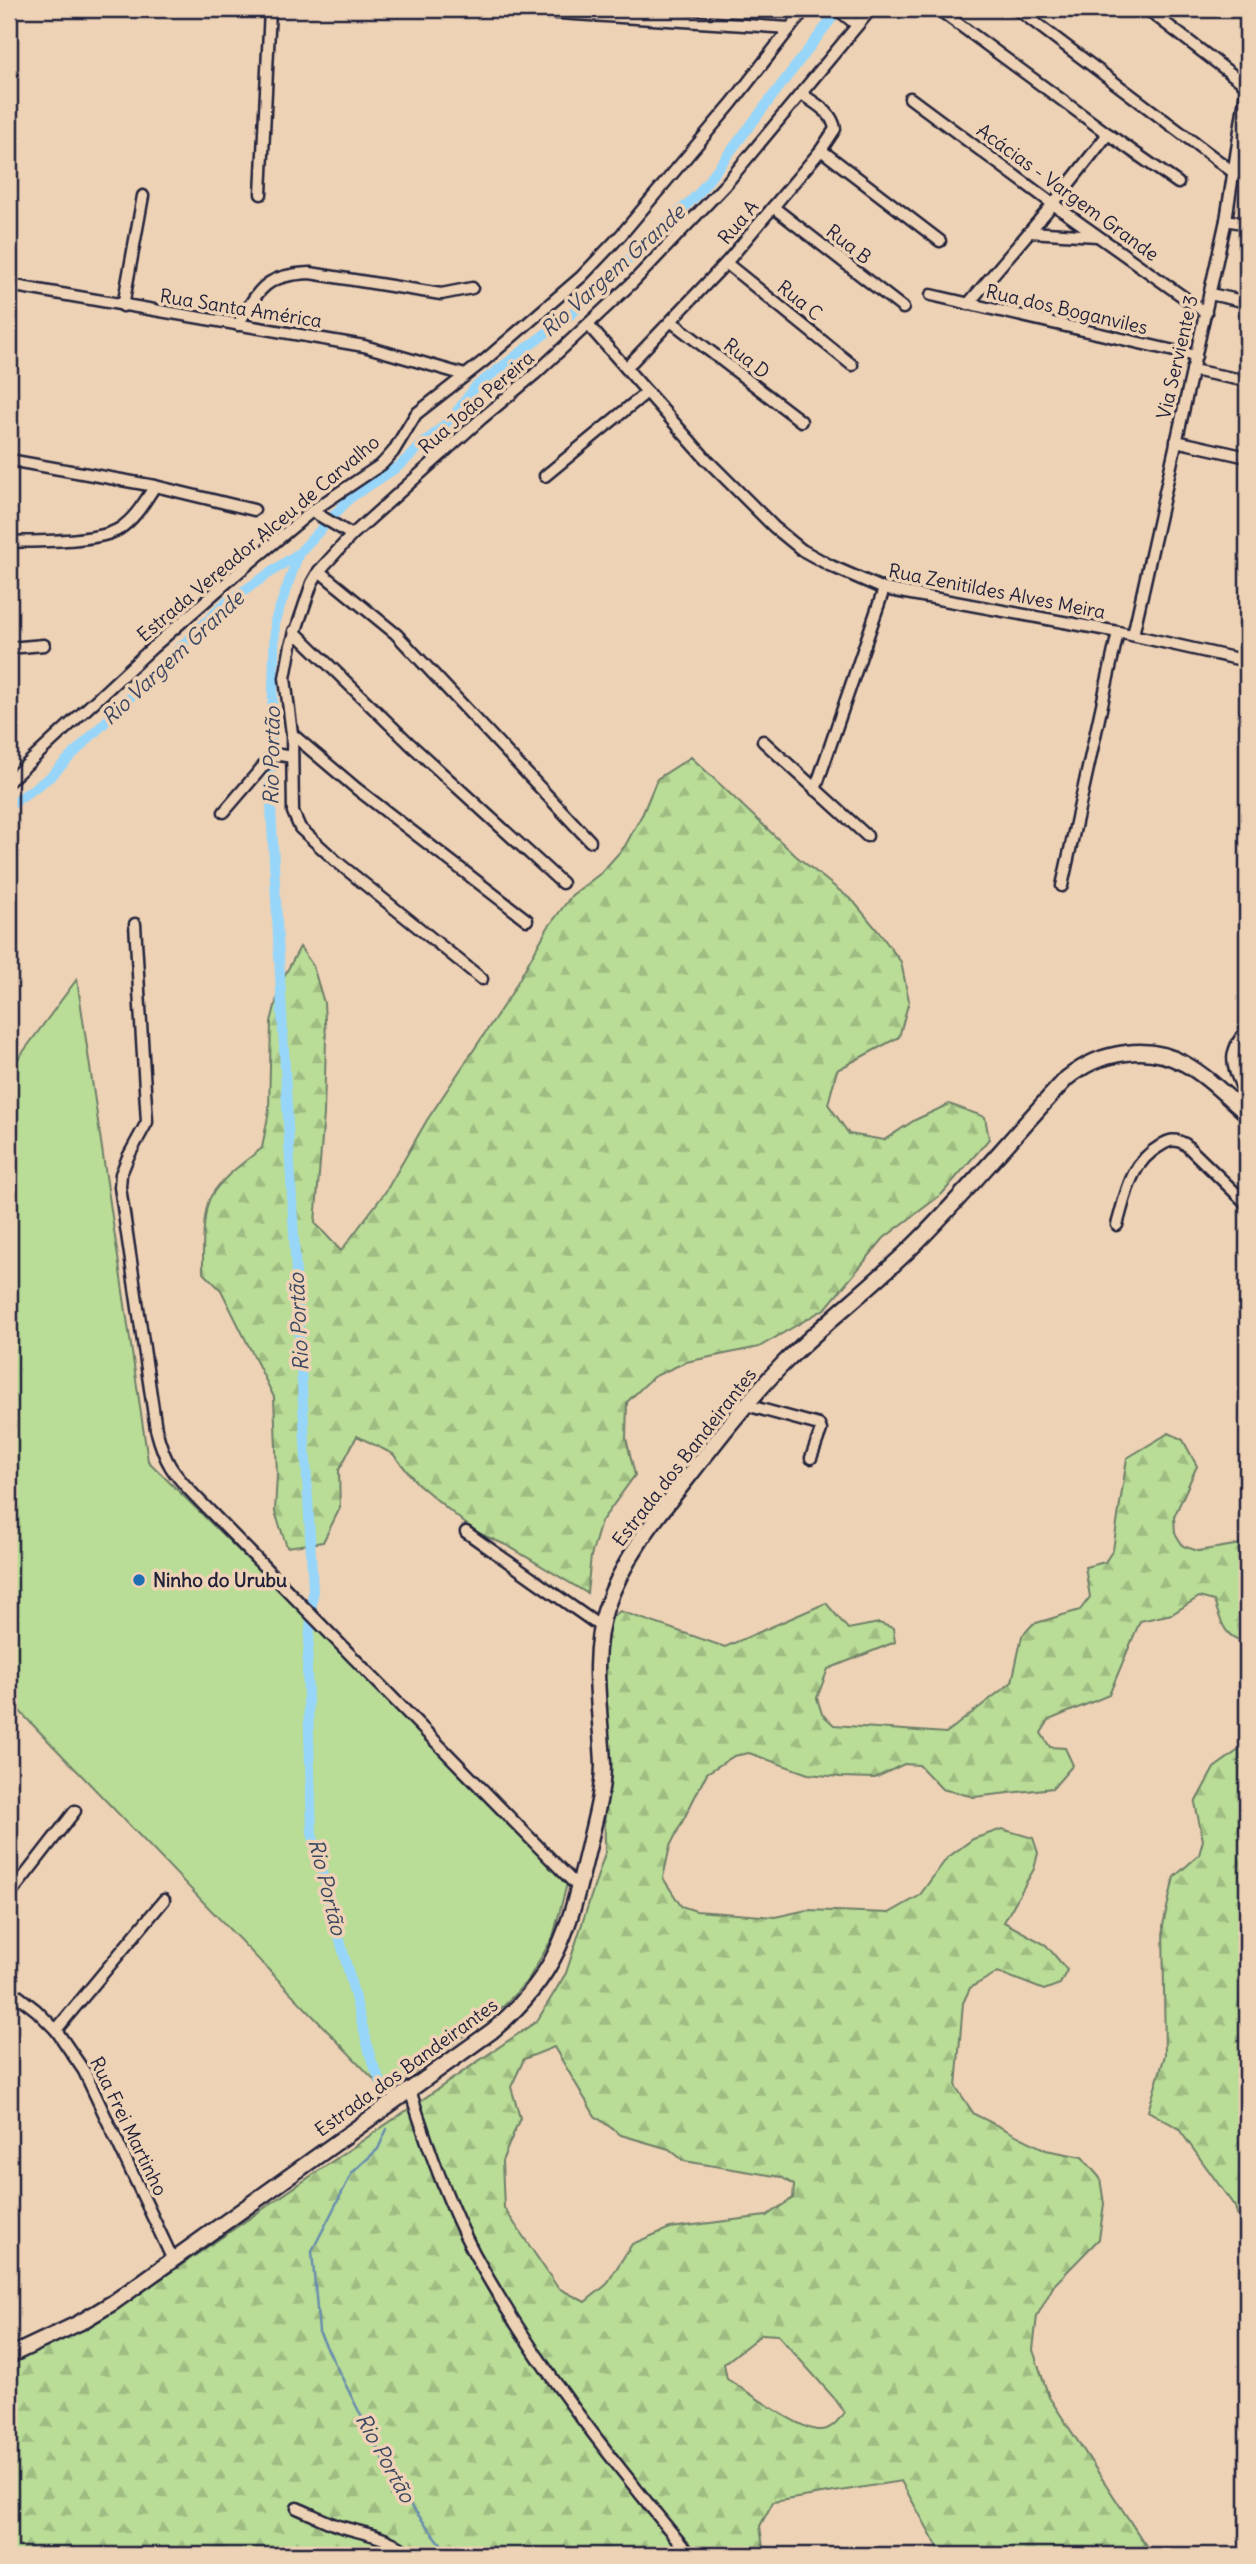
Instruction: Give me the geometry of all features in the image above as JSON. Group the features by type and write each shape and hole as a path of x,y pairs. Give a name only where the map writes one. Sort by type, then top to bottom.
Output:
{"main road":[{"name":"Estrada dos Bandeirantes","path":"9,2356 79,2323 114,2302 492,2031 527,1999 558,1951 579,1888 600,1796 603,1769 597,1692 601,1627 612,1591 633,1550 746,1405 805,1343 917,1241 1067,1079 1090,1062 1136,1051 1168,1055 1200,1074 1247,1114"}],"street":[{"path":"261,194 270,9"},
{"path":"498,9 790,28"},
{"path":"786,9 805,9"},
{"name":"Estrada Vereador Alceu de Carvalho","path":"9,781 152,648 312,512 382,464 393,452 416,414 581,277 621,235 733,103 805,9"},
{"name":"Rua João Pereira","path":"482,979 336,861 300,828 293,812 291,730 285,678 294,631 303,605 319,571 352,535 589,326 685,229 802,94 871,9"},
{"path":"937,9 1178,183"},
{"path":"1017,9 1233,172 1247,175"},
{"path":"1147,9 1247,86"},
{"path":"841,12 857,25"},
{"name":"Via Serviente 3","path":"1133,635 1226,220 1247,86"},
{"name":"Rua A","path":"626,368 726,263 821,150 835,129 828,113 802,94"},
{"name":"Acácias - Vargem Grande","path":"911,98 1206,313"},
{"path":"968,304 1108,134"},
{"path":"821,150 940,241"},
{"path":"123,306 143,196"},
{"name":"Rua B","path":"773,207 903,308"},
{"path":"1226,220 1247,224"},
{"path":"1030,232 1097,236"},
{"name":"Rua C","path":"726,263 852,365"},
{"path":"238,325 258,292 271,280 292,274 310,273 441,294 472,288"},
{"name":"Rua Santa América","path":"9,285 365,346 465,375"},
{"path":"1210,294 1247,302"},
{"name":"Rua dos Boganviles","path":"931,295 1196,356"},
{"name":"Rua D","path":"672,322 801,422"},
{"name":"Rua Zenitildes Alves Meira","path":"589,326 706,459 774,527 802,550 831,566 884,589 1118,632 1247,661"},
{"path":"1192,370 1247,381"},
{"path":"545,476 647,392"},
{"path":"1175,440 1247,457"},
{"path":"9,460 155,486 254,510"},
{"path":"9,542 104,535 120,528 139,511 155,486"},
{"path":"312,512 352,535"},
{"path":"319,571 396,634 590,841"},
{"path":"815,790 884,589"},
{"path":"294,631 410,744 562,883"},
{"path":"1062,886 1118,632"},
{"path":"9,648 44,645"},
{"path":"291,730 357,789 527,920"},
{"path":"763,741 867,836"},
{"path":"224,813 271,757 292,757"},
{"path":"135,923 147,1122 128,1157 121,1174 120,1187 156,1430 164,1460 304,1608 579,1888"},
{"path":"1247,1029 1232,1056 1247,1100"},
{"path":"1117,1225 1131,1178 1139,1163 1157,1147 1171,1140 1178,1140 1191,1149 1247,1204"},
{"path":"746,1405 816,1424 821,1430 811,1458"},
{"path":"466,1532 601,1627"},
{"path":"9,1896 75,1811"},
{"path":"56,2030 164,1900"},
{"name":"Rua Frei Martinho","path":"9,1989 56,2030 84,2071 173,2260"},
{"path":"410,2090 446,2191 473,2252 528,2344 604,2451 690,2555"},
{"path":"297,2508 333,2524 383,2539 403,2549 408,2555"}],"green space":[{"path":"691,757 796,856 854,902 901,962 909,1001 899,1037 837,1070 828,1104 849,1134 884,1140 915,1120 949,1104 985,1117 989,1139 942,1194 884,1238 826,1308 759,1347 686,1362 653,1377 627,1402 626,1438 635,1475 601,1522 591,1556 587,1593 508,1546 474,1531 417,1483 393,1454 357,1436 339,1470 340,1508 323,1542 287,1547 275,1512 277,1474 274,1397 221,1290 203,1272 205,1222 211,1196 228,1176 262,1148 269,1111 271,1022 281,982 300,947 313,966 324,1003 326,1039 324,1114 315,1223 341,1251 386,1191 427,1120 511,994 547,929 572,895 601,873 625,846 657,779"},
{"name":"Ninho do Urubu","path":"77,979 148,1461 569,1876 553,1937 528,1980 505,2005 387,2093 9,1700 9,1071"},
{"path":"1169,1433 1183,1440 1197,1466 1174,1517 1175,1533 1183,1546 1198,1551 1247,1543 1247,1642 1228,1633 1214,1601 1199,1597 1172,1614 1140,1621 1109,1695 1049,1720 1041,1733 1050,1747 1065,1748 1073,1765 1053,1788 974,1797 942,1789 919,1765 904,1764 875,1778 840,1777 808,1774 749,1753 734,1756 707,1773 670,1846 663,1878 681,1906 696,1911 775,1917 807,1910 889,1913 919,1896 947,1858 973,1839 1002,1829 1033,1838 1038,1853 1034,1869 1004,1922 1046,1945 1067,1970 1060,1984 1044,1990 998,1972 970,1988 963,2003 956,2087 974,2114 1046,2150 1082,2157 1100,2178 1104,2204 1099,2239 1054,2285 1037,2316 1033,2350 1049,2397 1152,2555 934,2555 940,2551 901,2481 773,2502 760,2526 764,2555 9,2555 9,2359 67,2333 155,2283 537,2021 566,1973 605,1853 603,1646 606,1622 620,1611 725,1647 826,1603 848,1629 879,1623 893,1628 895,1642 828,1669 817,1698 822,1714 834,1725 946,1733 1012,1682 1022,1636 1033,1624 1080,1610 1090,1597 1085,1567 1105,1562 1113,1550 1127,1458","holes":["554,2047 595,2116 621,2135 669,2149 684,2161 781,2177 794,2185 793,2198 766,2216 670,2228 632,2244 606,2285 585,2302 558,2288 504,2208 502,2161 520,2118 511,2087 524,2059","762,2334 778,2335 835,2399 844,2412 834,2425 818,2430 799,2424 727,2379 724,2364"]},
{"path":"1247,1744 1247,2246 1235,2207 1178,2128 1148,2111 1165,2055 1163,1925 1174,1877 1199,1855 1203,1840 1195,1803 1214,1768"}],"waterway":[{"name":"Rio Vargem Grande","path":"9,806 50,777 223,605 299,553 350,498 399,466 452,418 475,387 570,315 698,194 839,9"},
{"name":"Rio Portão","path":"299,553 275,621 270,788 313,1591 307,1668 312,1833 372,2062 383,2086"},
{"name":"Rio Portão","path":"387,2129 378,2149 352,2173 312,2251 319,2332 399,2491 450,2555"}],"place":[{"name":"Ninho do Urubu","path":"139,1580"}]}
